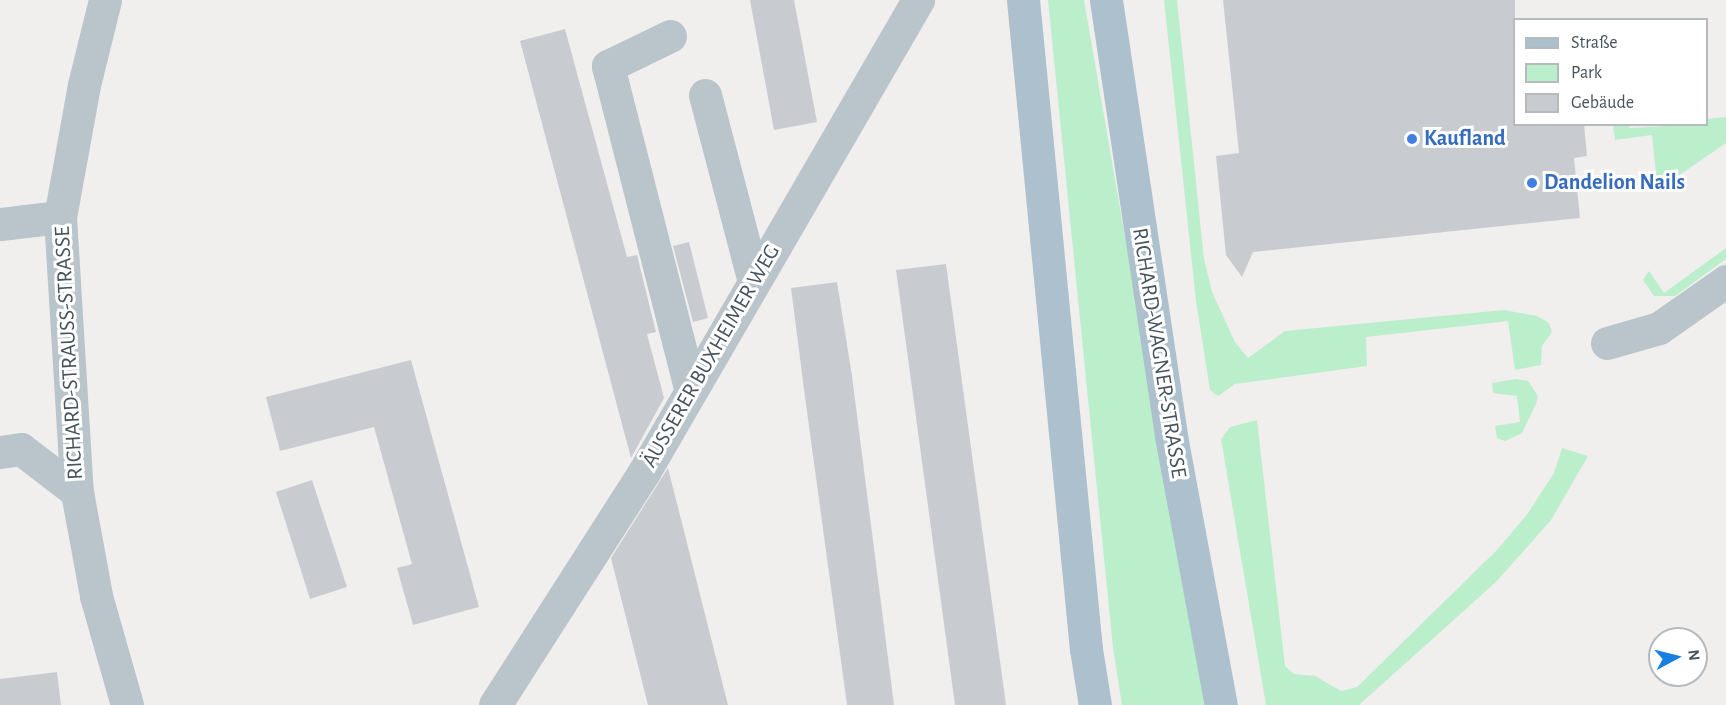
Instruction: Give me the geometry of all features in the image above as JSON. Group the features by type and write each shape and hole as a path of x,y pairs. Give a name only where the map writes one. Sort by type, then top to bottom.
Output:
{"main road":[{"path":"1023,0 1086,650 1095,705"},
{"name":"RICHARD-WAGNER-STRASSE","path":"1106,0 1169,424 1221,705"}],"street":[{"name":"RICHARD-STRAUSS-STRASSE","path":"105,0 84,85 60,217 77,492 96,596 127,705"},
{"name":"ÄUSSERER BUXHEIMER WEG","path":"495,705 520,671 691,391 918,0"},
{"path":"670,36 608,66 691,391"},
{"path":"705,95 754,282"},
{"path":"0,224 60,217"},
{"path":"1607,343 1659,328 1726,281"},
{"path":"0,452 21,449 77,492"}],"green space":[{"path":"1048,0 1084,0 1206,705 1122,705 1113,648"},
{"path":"1164,0 1177,0 1204,259 1212,292 1235,342 1248,358 1285,331 1504,310 1537,316 1549,323 1552,332 1542,346 1541,365 1515,370 1508,321 1366,337 1367,366 1235,384 1218,396 1210,390 1196,301"},
{"path":"1726,117 1726,143 1662,187 1657,184 1652,135 1615,140 1613,126 1629,126 1630,128 1708,126 1708,119"},
{"path":"1726,248 1726,259 1675,296 1654,296 1643,280 1649,271 1664,293"},
{"path":"1516,379 1528,381 1538,396 1522,433 1505,441 1497,438 1495,426 1520,422 1517,396 1493,393 1492,383"},
{"path":"1257,420 1285,666 1294,674 1315,676 1341,691 1357,687 1498,549 1528,513 1554,473 1562,448 1588,456 1551,520 1496,582 1359,705 1266,705 1221,439 1230,427"}],"building":[{"path":"750,0 794,0 817,122 774,130"},
{"name":"Kaufland","path":"1223,0 1515,0 1513,126 1584,126 1587,156 1574,158 1580,218 1253,252 1242,277 1226,255 1216,156 1239,153"},
{"path":"565,29 627,257 637,255 656,332 647,334 664,398 631,458 520,41"},
{"path":"689,242 708,318 693,322 673,246"},
{"path":"946,264 1006,705 955,705 896,270"},
{"path":"837,282 852,376 894,705 847,705 805,397 791,288"},
{"path":"411,360 479,607 413,625 397,568 412,564 374,427 280,451 266,397"},
{"path":"668,468 728,705 648,705 611,558"},
{"path":"312,480 347,587 310,599 276,492"},
{"path":"57,672 61,705 0,705 0,679"}],"place":[{"name":"Kaufland","path":"1412,139"},
{"name":"Dandelion Nails","path":"1532,183"}]}
